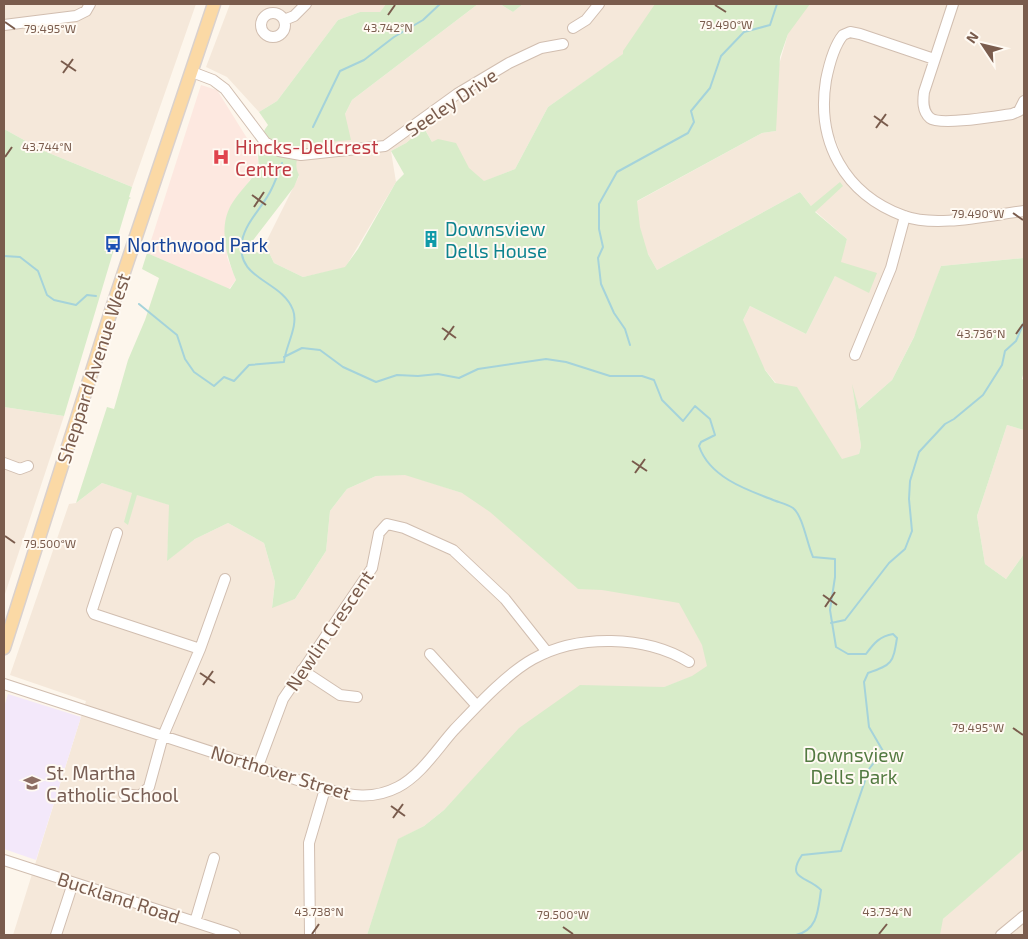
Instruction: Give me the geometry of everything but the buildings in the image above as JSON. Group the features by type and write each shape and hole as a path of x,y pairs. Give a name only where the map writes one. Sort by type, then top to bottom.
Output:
{"main road":[{"name":"Sheppard Avenue West","path":"4,648 113,305 214,4"}],"street":[{"path":"4,25 76,16 86,11 90,4"},
{"path":"284,20 294,16 306,4"},
{"path":"573,28 586,20 600,4"},
{"path":"953,4 923,98 925,110 931,118 939,122 1012,114 1019,111 1024,101"},
{"path":"934,59 850,32 843,35 827,76 824,118 836,160 860,190 881,205 905,216 941,220 1024,211"},
{"name":"Seeley Drive","path":"192,72 213,80 224,89 265,142 279,151 301,155 385,146 456,94 530,52 549,45 563,44"},
{"path":"855,355 891,268 905,216"},
{"path":"4,463 20,469 28,466"},
{"name":"Newlin Crescent","path":"258,766 283,699 372,568 379,533 387,524 404,528 454,550 505,599 548,652"},
{"path":"117,533 92,610 94,614 200,649"},
{"path":"124,794 140,796 149,787 163,736 200,649 225,579"},
{"name":"Northover Street","path":"4,684 325,789 362,796 375,795 397,787 412,777 477,706 521,668 548,652 590,643 620,640 652,645 689,662"},
{"path":"430,654 477,706"},
{"path":"302,670 340,695 357,697"},
{"path":"310,935 309,843 325,789"},
{"path":"195,922 214,858"},
{"name":"Buckland Road","path":"4,860 235,935"},
{"path":"56,935 73,882"},
{"path":"1001,935 1024,916"}],"shaded area":[{"path":"4,4 196,4 132,187 44,151 4,129"},
{"path":"230,4 386,4 380,12 360,12 338,20 277,101 259,112 227,77 206,67"},
{"path":"478,4 500,4 513,12 523,4 657,4 624,54 548,107 515,169 480,183 457,185 424,128 406,143 391,151 396,182 345,268 303,277 274,263 265,244 299,176 295,168 296,158 305,143 345,114 352,100"},
{"path":"804,4 1024,4 1024,258 941,266 922,321 892,380 859,409 853,390 861,446 858,458 839,461 736,334 750,306 806,334 835,276 847,239 815,211 800,192 657,270 623,209 762,133 776,131 774,112 776,75 790,27","holes":["823,136 835,138 843,159 835,166"]},
{"path":"201,85 217,90 257,154 259,168 232,204 227,257 236,280 229,289 147,253"},
{"path":"4,407 64,416 4,597"},
{"path":"1007,425 1024,430 1024,554 1006,579 985,564 977,516"},
{"path":"405,474 480,499 652,590 678,600 715,668 635,698 511,739 444,810 424,826 399,839 367,935 13,935 86,701 10,675 69,504 76,503 102,483 170,505 167,560 195,539 228,523 264,543 275,582 272,607 295,599 326,551 330,511 347,489 376,476"},
{"name":"St. Martha Catholic School","path":"8,694 81,717 36,860 4,849 4,707"},
{"path":"1024,849 1024,935 930,935 940,922 956,907"}],"green space":[{"name":"Downsview Dells Park","path":"386,4 478,4 352,100 345,114 351,140 305,144 297,160 296,167 299,175 294,187 251,243 257,253 265,244 274,263 303,277 345,267 358,249 396,182 404,174 391,151 406,143 424,128 432,142 438,139 456,143 469,168 484,181 515,169 548,107 623,54 623,51 655,4 810,4 788,34 780,57 776,131 762,133 637,201 640,227 648,254 657,270 800,192 811,206 840,182 843,186 815,212 847,239 841,262 877,273 869,293 835,276 806,334 750,306 743,320 765,370 775,383 797,387 842,459 859,454 861,446 852,384 859,409 892,380 914,337 941,266 1024,258 1024,371 1022,379 1024,380 1024,430 1007,425 977,516 985,564 1006,579 1024,554 1024,849 943,919 940,935 367,935 398,839 424,826 444,810 519,728 580,685 664,687 692,676 707,666 702,645 679,603 602,590 578,589 490,512 462,493 405,475 376,476 347,489 330,511 326,551 295,599 272,608 275,582 264,543 228,523 195,539 167,561 169,505 137,495 128,525 124,522 132,493 102,483 76,503 107,407 114,409 128,360 145,320 159,278 142,269 147,253 230,289 236,280 225,243 225,223 231,205 259,168 259,145 268,125 259,112 277,101 338,20 360,12 380,12"},
{"path":"500,4 523,4 513,12"},
{"path":"4,129 44,151 132,187 129,197 131,198 129,199 64,416 4,407"}],"waterway":[{"path":"313,127 340,71 364,60 394,37 423,20 440,4"},
{"path":"630,345 625,329 614,313 601,284 598,258 603,247 599,229 599,204 617,172 688,133 694,122 691,111 710,88 721,56 744,32 770,25 777,4"},
{"path":"139,304 177,335 185,359 194,372 214,386 224,377 234,381 249,365 284,362 293,330 293,310 279,292 252,272 245,264 242,254 242,241 247,227 269,195 282,163"},
{"path":"4,256 20,257 38,271 47,295 54,300 76,305 87,295 96,296"},
{"path":"831,623 845,620 889,563 905,549 912,531 909,499 910,481 919,452 945,424 983,395 1002,365 1005,351 1016,341 1024,322"},
{"path":"284,357 302,348 320,350 343,367 376,382 397,375 418,376 438,374 459,378 478,369 546,359 566,362 610,376 642,376 654,380 662,400 683,421 695,406 710,419 715,435 701,442 699,446 711,466 719,473 739,486 793,508 800,517 813,557 835,559 835,577 830,610 836,647 848,654 866,654 884,636 893,634 897,638 890,662 882,668 868,673 864,682 869,727 883,751 869,769 841,851 802,855 797,863 796,869 800,877 821,890 818,912 813,924 809,929 796,935"}],"place":[{"name":"Hincks-Dellcrest Centre","path":"221,157"},
{"name":"Downsview Dells House","path":"431,239"},
{"name":"Northwood Park","path":"113,244"},
{"name":"St. Martha Catholic School","path":"32,783"}]}
